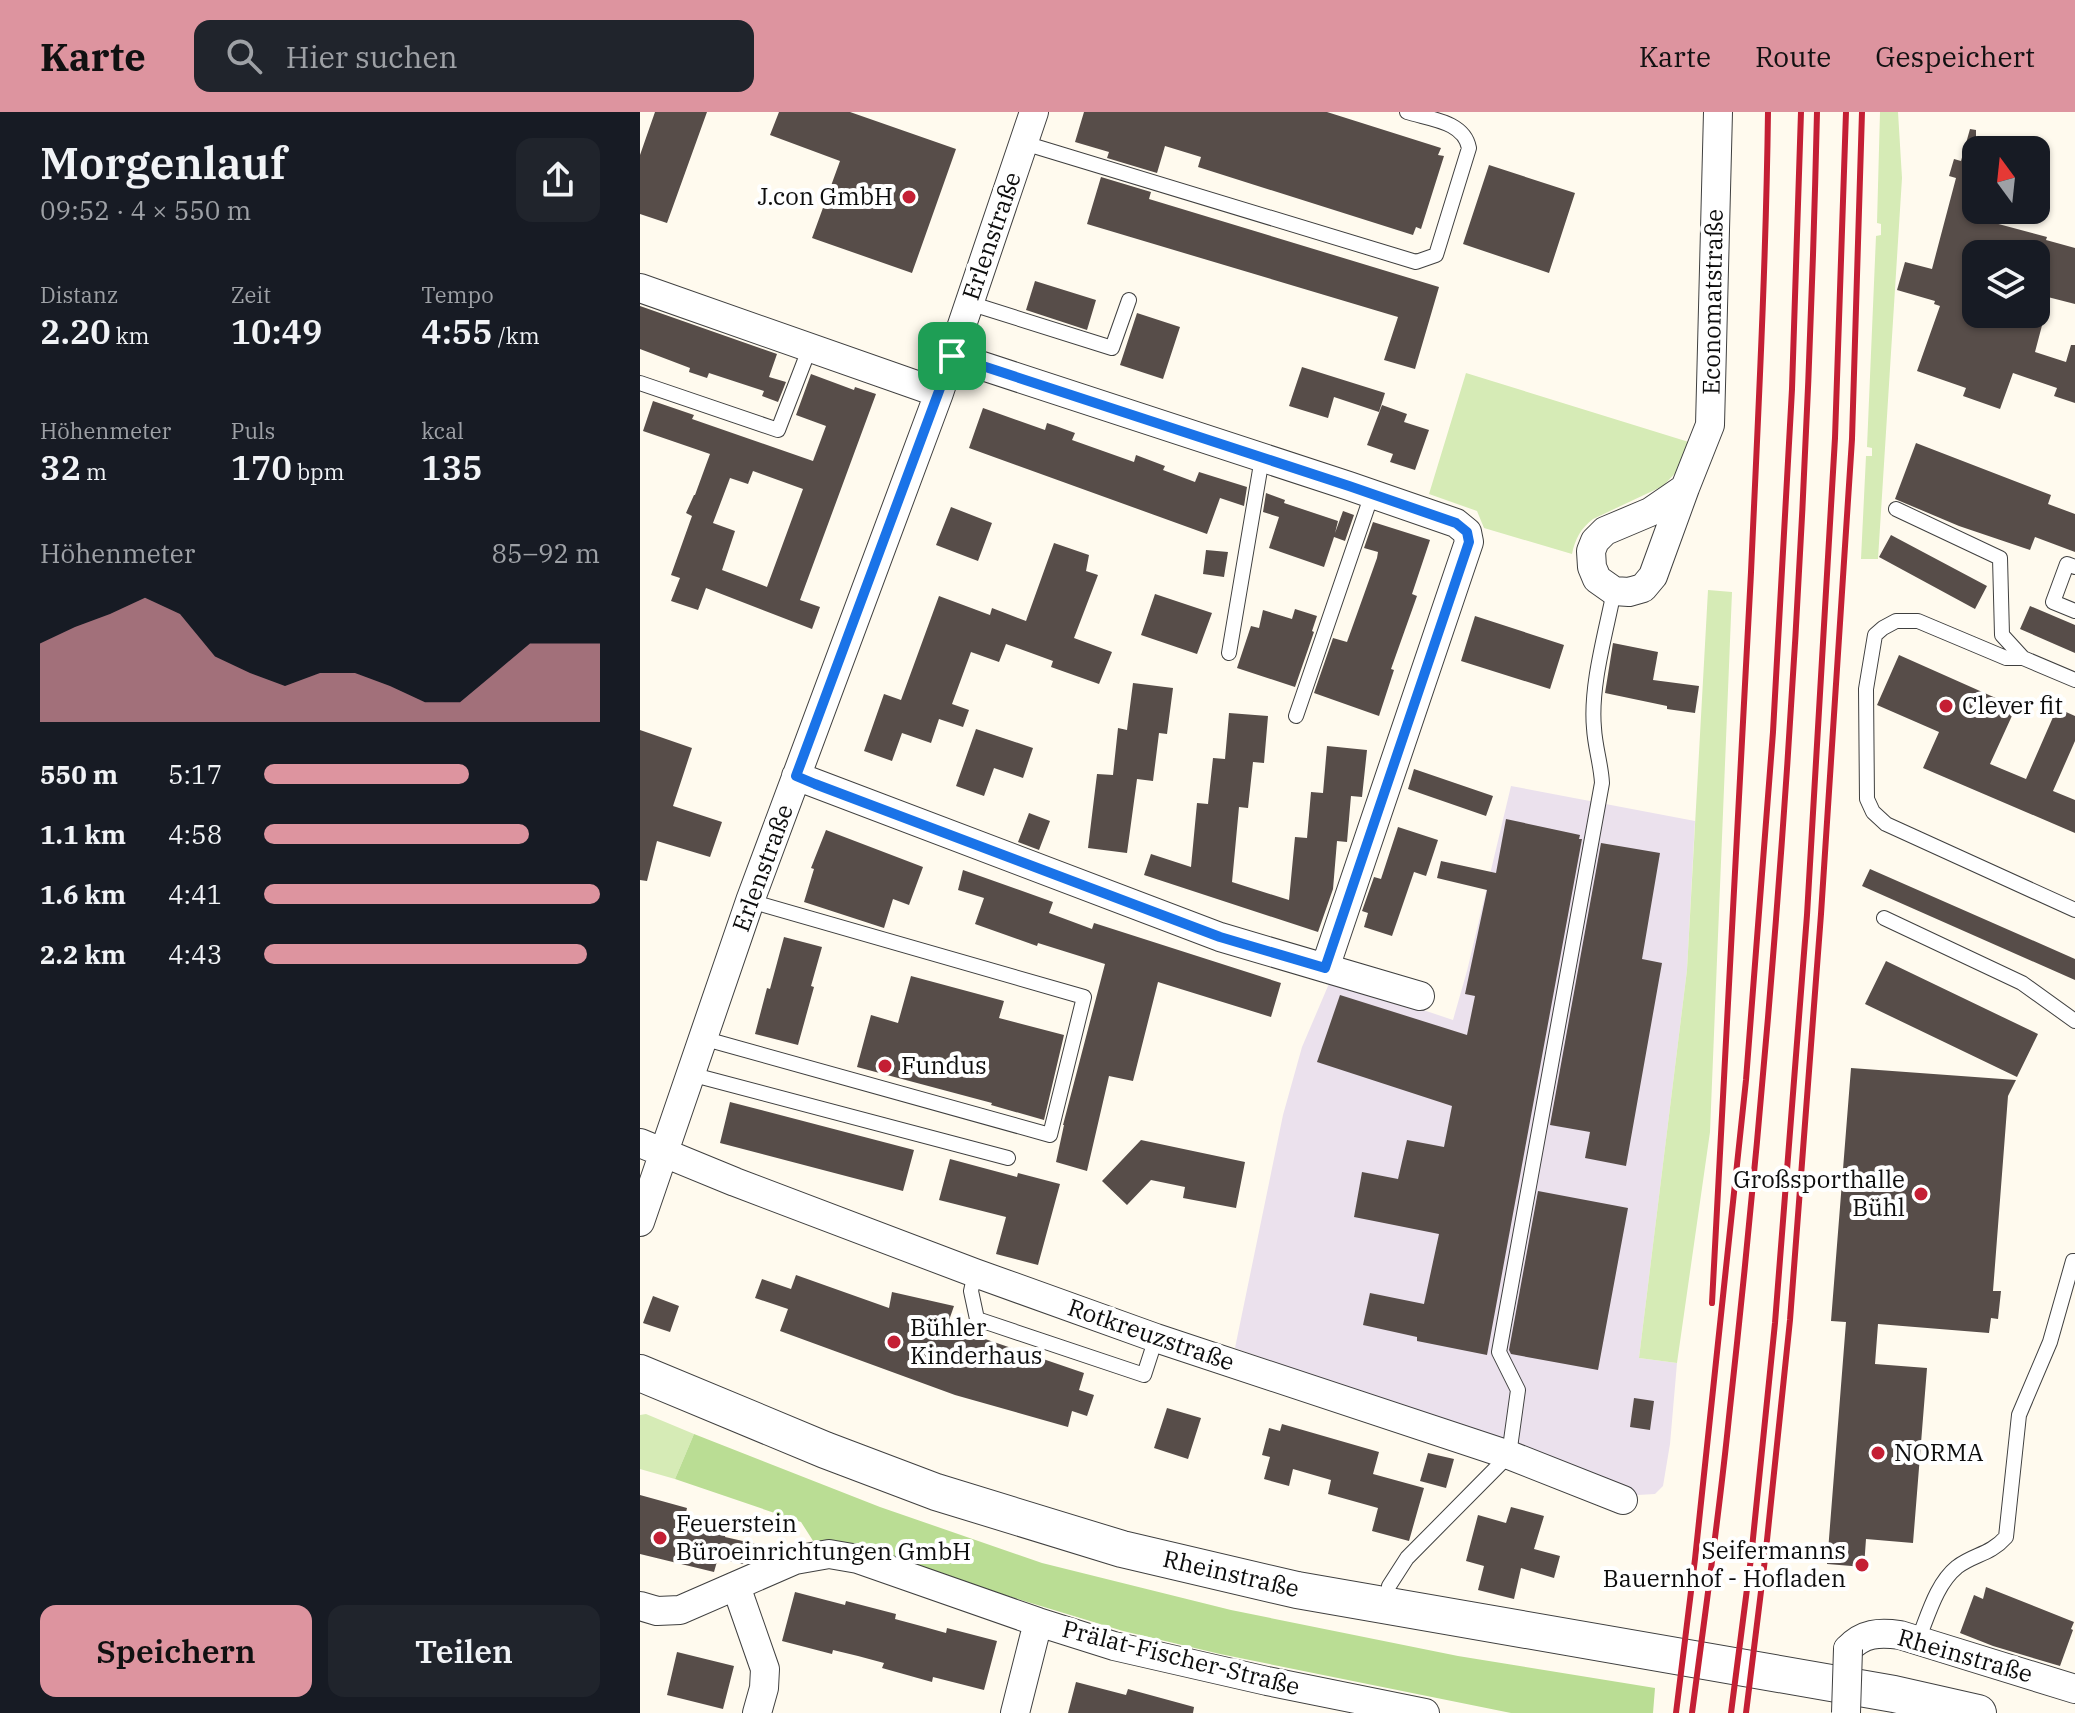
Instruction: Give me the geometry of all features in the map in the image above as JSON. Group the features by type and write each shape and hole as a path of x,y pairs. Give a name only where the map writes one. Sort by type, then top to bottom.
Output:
{"street":[{"name":"Erlenstraße","path":"641,1224 652,1148 690,1074 750,901 939,393 1034,112"},
{"name":"Economatstraße","path":"1614,591 1629,592 1643,588 1653,576 1710,425 1718,112"},
{"path":"640,288 939,393"},
{"path":"952,356 1372,494 1456,523 1467,532 1469,542 1325,968"},
{"path":"1614,591 1597,579 1592,567 1591,551 1595,541 1605,531 1650,512 1685,488"},
{"path":"796,776 1220,937 1420,996"},
{"name":"Rotkreuzstraße","path":"652,1148 975,1273 1156,1338 1509,1455 1623,1500"},
{"name":"Rheinstraße","path":"640,1373 825,1450 936,1492 1122,1549 1297,1590 1894,1694 1978,1713"},
{"name":"Prälat-Fischer-Straße","path":"640,1606 657,1611 680,1610 795,1560 829,1554 858,1559 1114,1646 1369,1707 1425,1713"},
{"path":"736,1586 765,1669 764,1688 757,1713"},
{"name":"Prälat-Fischer-Straße","path":"1015,1713 1038,1622"},
{"name":"Rheinstraße","path":"1846,1713 1848,1649 1870,1634 1883,1633 1918,1640 2075,1689"}],"lane":[{"path":"1024,143 1416,262 1436,255 1469,148 1467,138 1456,127 1407,112"},
{"path":"969,303 1112,348 1129,300"},
{"path":"640,383 778,430 810,347"},
{"path":"1229,653 1262,458"},
{"path":"1296,716 1372,494"},
{"path":"1896,509 2000,558 2002,635 2023,658"},
{"path":"2075,567 2067,564 2053,602 2075,611"},
{"path":"1389,1586 1407,1558 1509,1455 1518,1390 1499,1352 1602,783 1593,727 1595,690 1614,591"},
{"path":"2075,680 2023,658 2006,658 1918,621 1896,621 1875,635 1866,689 1867,799 1873,812 1886,824 2075,910"},
{"path":"702,1038 1050,1135 1084,997 750,901"},
{"path":"1884,918 2022,983 2075,1021"},
{"path":"690,1074 1008,1158"},
{"path":"1918,1640 1941,1586 1958,1566 1996,1548 2006,1537 2019,1415 2050,1342 2075,1261"},
{"path":"975,1273 971,1291 977,1319 1144,1375 1156,1338"}],"shaded area":[{"path":"1511,786 1695,821 1687,970 1639,1358 1677,1363 1663,1486 1655,1494 1638,1495 1235,1348 1283,1115 1302,1047 1331,979 1453,1020"}],"green space":[{"path":"1880,112 1898,112 1902,178 1878,559 1861,559 1866,456 1872,456 1872,448 1867,447 1876,236 1881,235 1881,224 1877,223"},
{"path":"1466,373 1692,443 1682,466 1663,486 1593,519 1579,534 1572,554 1484,528 1477,511 1429,494"},
{"path":"1708,590 1732,592 1710,1132 1677,1363 1639,1358 1687,970"},
{"path":"646,1414 694,1434 675,1479 640,1469 640,1415"},
{"path":"694,1434 880,1507 1042,1563 1231,1610 1458,1656 1655,1688 1653,1713 1511,1713 1220,1654 1123,1631 840,1545 817,1547 801,1522 675,1479"}],"building":[{"path":"655,112 707,112 667,223 640,214 640,155"},
{"name":"J.con GmbH","path":"779,112 850,112 956,149 912,273 812,238 840,161 770,135"},
{"path":"1084,112 1327,112 1441,148 1438,155 1444,156 1421,229 1416,227 1413,235 1198,167 1201,157 1165,146 1157,173 1107,158 1109,152 1075,142"},
{"path":"1970,129 1976,130 1976,136 1968,136"},
{"path":"1962,157 1962,224 1998,224 2047,237 2046,240 1962,240 1962,328 2041,328 2035,352 2066,362 2071,345 2075,345 2075,403 2054,396 2057,388 2013,373 2000,409 1963,396 1966,388 1917,371 1940,306 1934,304 1935,301 1897,290 1905,262 1932,269 1956,178 1949,176 1954,159 1961,161"},
{"path":"1489,165 1575,193 1549,273 1463,244"},
{"path":"1101,177 1151,192 1149,199 1439,287 1415,369 1384,360 1398,317 1087,224"},
{"path":"2050,241 2075,248 2075,304 2050,298"},
{"path":"1035,281 1096,300 1087,330 1026,310"},
{"path":"640,306 777,354 769,377 786,382 778,402 762,396 764,391 709,373 707,378 689,372 690,368 640,349"},
{"path":"1137,313 1180,327 1163,379 1120,365"},
{"path":"1302,367 1385,393 1379,412 1334,397 1328,418 1289,406"},
{"path":"811,374 854,390 855,387 876,394 800,600 820,607 812,629 706,588 698,610 671,601 680,578 671,575 692,516 686,513 710,454 643,431 653,401 694,415 692,419 813,461 826,426 796,415","holes":["753,471 803,489 767,587 722,570 735,531 713,523 730,478 748,484"]},
{"path":"1382,405 1407,414 1404,422 1429,430 1415,470 1390,462 1393,454 1367,445"},
{"path":"983,408 1045,430 1047,423 1056,426 1075,433 1072,440 1134,462 1136,455 1165,466 1163,470 1195,482 1199,472 1247,487 1244,506 1220,498 1207,534 969,448"},
{"path":"1916,443 2051,495 2048,504 2075,514 2075,552 2035,537 2030,550 1959,526 1895,499"},
{"path":"1266,493 1285,500 1284,503 1338,521 1335,533 1343,511 1354,515 1345,541 1334,537 1324,567 1269,548 1279,517 1263,512"},
{"path":"951,507 992,523 978,561 936,545"},
{"path":"1373,522 1430,540 1412,594 1417,596 1391,669 1394,670 1379,716 1314,693 1333,638 1347,642 1377,558 1378,552 1364,548"},
{"path":"1891,535 1987,586 1975,609 1879,557"},
{"path":"1054,543 1089,555 1086,571 1098,575 1074,638 1112,652 1099,684 1051,667 1053,661 1006,644 999,662 971,652 952,704 969,710 963,727 939,719 931,743 902,733 892,761 864,751 884,694 901,700 939,596 990,615 992,608 1026,621"},
{"path":"1206,550 1228,552 1224,577 1203,574"},
{"path":"1155,594 1212,613 1197,654 1141,635"},
{"path":"2030,606 2075,625 2075,653 2020,629"},
{"path":"1295,609 1317,616 1295,687 1237,668 1251,626 1259,628 1263,610 1292,619"},
{"path":"1475,616 1564,645 1550,689 1461,661"},
{"path":"1613,643 1658,652 1653,680 1699,686 1695,713 1605,693"},
{"path":"1899,655 2016,707 1990,764 2026,779 2057,708 2075,716 2075,741 2053,791 2075,800 2075,833 1923,768 1939,732 1877,705"},
{"path":"1133,683 1173,688 1167,734 1159,733 1153,781 1137,779 1127,853 1088,848 1097,774 1113,775 1118,728 1127,730"},
{"path":"1229,713 1268,716 1264,763 1253,762 1248,808 1239,807 1232,882 1289,900 1295,837 1307,838 1311,792 1323,793 1327,746 1367,750 1362,797 1351,796 1347,842 1337,841 1333,889 1318,932 1144,875 1151,854 1191,867 1197,803 1208,804 1213,758 1225,759"},
{"path":"976,729 1033,748 1023,778 994,768 984,796 956,786"},
{"path":"640,730 692,748 673,806 722,822 710,857 657,841 647,881 640,880"},
{"path":"1414,769 1493,796 1486,816 1408,789"},
{"path":"1029,813 1050,821 1039,850 1018,842"},
{"path":"1506,819 1580,835 1579,839 1582,839 1487,1355 1417,1341 1417,1337 1363,1325 1370,1293 1424,1304 1439,1234 1354,1217 1362,1172 1398,1179 1407,1140 1444,1147 1452,1106 1317,1062 1340,995 1467,1035 1475,996 1465,994 1487,890 1437,878 1441,861 1496,873"},
{"path":"1398,827 1438,840 1426,876 1414,872 1392,936 1364,927 1368,913 1362,911 1374,877 1381,879"},
{"path":"826,830 923,867 909,905 893,899 884,928 804,902 814,869 811,868"},
{"path":"1601,843 1660,853 1642,959 1662,963 1626,1166 1585,1158 1590,1132 1550,1125"},
{"path":"1870,869 2075,959 2075,980 1862,886"},
{"path":"963,870 1053,902 1049,913 1092,929 1094,923 1281,983 1271,1017 1158,982 1133,1081 1109,1076 1087,1171 1056,1162 1105,964 1038,943 1037,946 975,924 984,898 958,890"},
{"path":"784,937 822,947 798,1045 755,1034"},
{"path":"1886,961 2038,1034 2017,1077 1865,1004"},
{"path":"911,976 1004,1001 999,1018 1064,1035 1044,1120 857,1067 871,1015 898,1023"},
{"name":"Großsporthalle Bühl","path":"1851,1068 2016,1080 2008,1096 1993,1291 2001,1291 1998,1319 1991,1318 1989,1333 1878,1324 1875,1364 1927,1368 1913,1543 1866,1539 1864,1567 1827,1564 1846,1322 1831,1321"},
{"path":"730,1102 914,1150 903,1191 720,1143"},
{"path":"1141,1140 1245,1162 1236,1208 1183,1198 1185,1187 1151,1180 1127,1205 1102,1181"},
{"path":"950,1159 1017,1177 1018,1173 1060,1184 1038,1265 996,1254 1006,1217 939,1200"},
{"path":"1538,1191 1628,1208 1598,1370 1511,1354 1509,1350"},
{"path":"796,1275 889,1308 892,1292 954,1306 947,1326 1084,1373 1079,1390 1094,1395 1087,1416 1072,1411 1068,1427 955,1395 780,1331 788,1309 755,1298 762,1279 791,1289"},
{"path":"653,1296 679,1306 670,1332 643,1323"},
{"path":"1634,1398 1654,1401 1650,1430 1630,1427"},
{"path":"1167,1408 1201,1418 1188,1459 1154,1448"},
{"path":"1282,1424 1379,1452 1373,1474 1424,1488 1409,1541 1372,1531 1378,1508 1328,1494 1331,1480 1293,1469 1289,1486 1264,1479 1270,1457 1262,1455 1269,1428 1280,1431"},
{"path":"1428,1453 1454,1459 1446,1488 1420,1481"},
{"path":"640,1495 687,1508 684,1522 726,1533 725,1537 779,1549 742,1564 718,1558 714,1572 640,1554"},
{"path":"1511,1507 1544,1516 1534,1549 1560,1556 1554,1578 1521,1568 1514,1599 1478,1590 1484,1566 1466,1561 1478,1515 1506,1523"},
{"path":"1986,1587 2074,1622 2060,1666 1960,1633 1974,1595 1983,1599"},
{"path":"795,1592 896,1614 895,1619 946,1633 947,1628 997,1641 984,1690 933,1677 932,1682 882,1668 884,1663 782,1641"},
{"path":"677,1652 734,1666 723,1709 667,1695"},
{"path":"1076,1682 1126,1695 1128,1689 1194,1707 1193,1713 1068,1713"}],"railway":[{"path":"1712,1303 1747,663 1764,284 1768,112"},
{"path":"1676,1713 1746,1080 1773,732 1792,389 1801,112"},
{"path":"1692,1713 1725,1454 1762,1091 1775,928 1806,439 1817,112"},
{"path":"1731,1713 1751,1558 1775,1323 1807,915 1835,438 1846,112"},
{"path":"1746,1713 1790,1320 1821,914 1852,439 1862,112"}],"place":[{"name":"J.con GmbH","path":"909,197"},
{"name":"Clever fit","path":"1946,706"},
{"name":"Fundus","path":"885,1066"},
{"name":"Großsporthalle Bühl","path":"1921,1194"},
{"name":"Bühler Kinderhaus","path":"894,1342"},
{"name":"NORMA","path":"1878,1453"},
{"name":"Feuerstein Büroeinrichtungen GmbH","path":"660,1538"},
{"name":"Seifermanns Bauernhof - Hofladen","path":"1862,1565"}],"route":[{"path":"952,356 1372,494 1456,523 1467,532 1469,542 1325,968 1220,937 796,776 952,356"}]}
